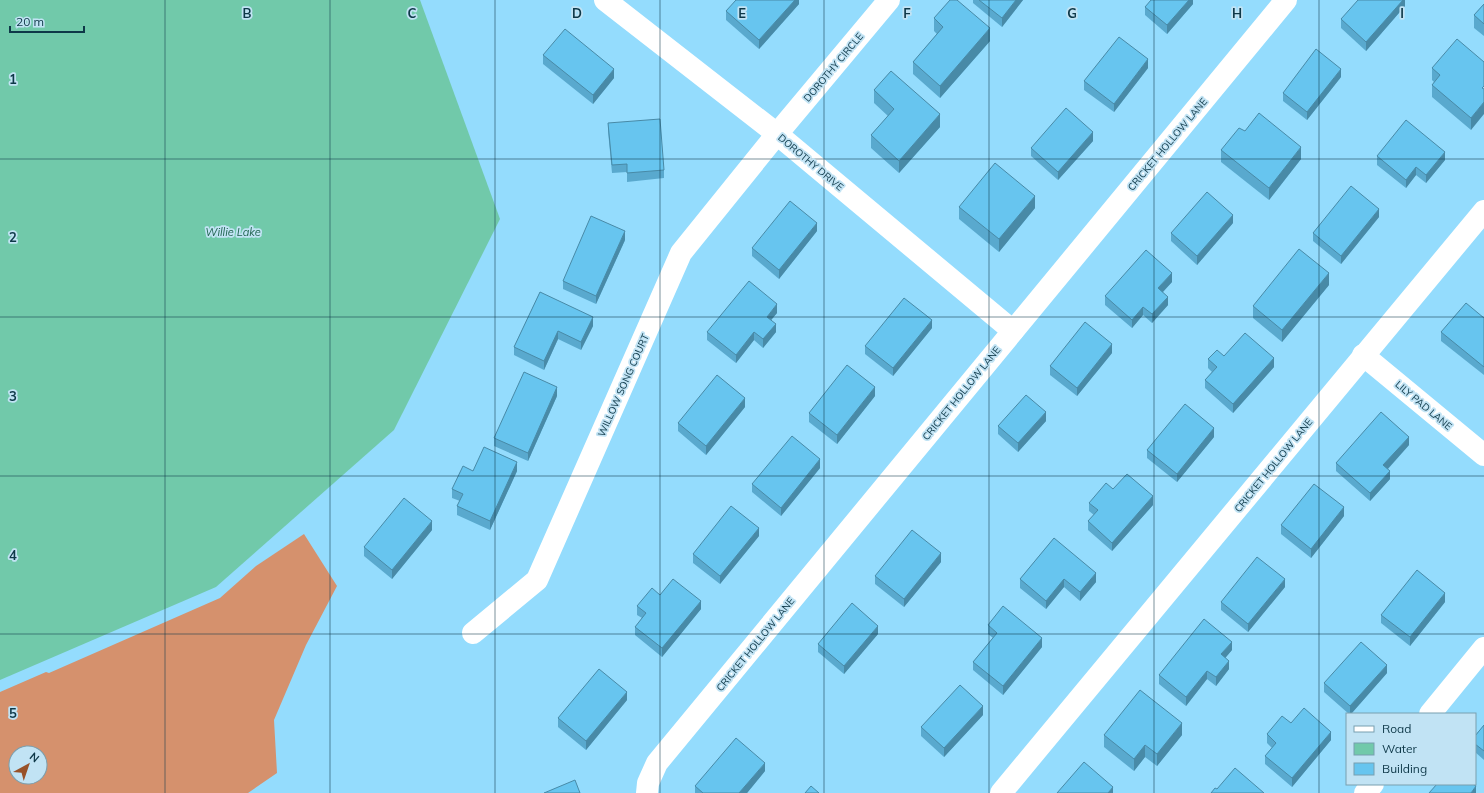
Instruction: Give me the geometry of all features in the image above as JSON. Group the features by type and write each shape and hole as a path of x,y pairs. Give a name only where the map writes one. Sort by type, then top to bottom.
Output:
{"street":[{"name":"DOROTHY DRIVE","path":"605,0 777,134 1013,331"},
{"name":"DOROTHY CIRCLE","path":"777,134 889,0"},
{"name":"CRICKET HOLLOW LANE","path":"647,793 648,783 657,763 1286,0"},
{"name":"WILLOW SONG COURT","path":"473,633 537,580 681,253 777,134"},
{"name":"CRICKET HOLLOW LANE","path":"1001,793 1160,604 1363,355 1484,211"},
{"name":"LILY PAD LANE","path":"1363,355 1484,455"},
{"path":"1431,713 1484,648"},
{"path":"1366,793 1372,785"}],"shaded area":[{"path":"304,534 337,586 306,645 274,720 277,773 248,793 0,793 0,692 46,672 49,673 220,598 256,566"}],"water":[{"name":"Willie Lake","path":"0,0 420,0 500,219 394,430 216,587 0,680"}],"building":[{"path":"736,0 795,0 759,40 726,11"},
{"path":"950,0 957,0 990,28 940,86 913,62 943,27 934,18"},
{"path":"979,0 1016,0 1002,18"},
{"path":"1151,0 1189,0 1167,25 1145,7"},
{"path":"1358,0 1403,0 1366,42 1341,19"},
{"path":"1484,4 1484,24 1474,15"},
{"path":"565,29 614,69 593,95 543,55"},
{"path":"1119,37 1148,59 1114,104 1084,81"},
{"path":"1457,39 1484,62 1484,86 1482,88 1484,89 1484,102 1471,118 1432,85 1440,75 1432,68"},
{"path":"1316,49 1341,69 1307,112 1283,93"},
{"path":"891,71 940,114 899,161 871,135 894,109 874,90"},
{"path":"1066,108 1093,132 1058,172 1031,148"},
{"path":"1259,113 1301,147 1269,188 1221,150 1239,128 1245,131"},
{"path":"660,119 664,170 627,173 627,164 612,165 608,123"},
{"path":"1406,120 1445,152 1426,175 1416,167 1406,180 1377,156"},
{"path":"995,163 1035,196 999,239 959,207"},
{"path":"1351,186 1379,209 1341,256 1313,233"},
{"path":"1207,192 1233,215 1197,256 1171,233"},
{"path":"790,201 817,223 779,270 752,248"},
{"path":"591,216 625,231 596,296 563,281"},
{"path":"1299,249 1329,273 1282,330 1253,306"},
{"path":"1146,250 1172,273 1158,288 1168,297 1152,314 1143,307 1132,320 1105,296"},
{"path":"749,281 777,304 767,317 776,324 763,339 754,332 736,355 707,332"},
{"path":"540,292 593,317 581,342 558,331 544,361 514,347"},
{"path":"904,298 932,320 893,368 865,346"},
{"path":"1466,303 1484,318 1484,367 1441,332"},
{"path":"1085,322 1112,344 1077,388 1050,366"},
{"path":"1245,333 1274,358 1233,404 1205,380 1217,367 1208,359 1217,350 1224,356"},
{"path":"847,365 875,387 837,435 809,413"},
{"path":"524,372 557,387 528,453 494,438"},
{"path":"717,375 745,398 706,446 678,423"},
{"path":"1026,395 1046,412 1018,443 998,426"},
{"path":"1185,404 1214,428 1177,474 1147,450"},
{"path":"1381,412 1409,437 1383,465 1390,471 1370,493 1336,463"},
{"path":"792,436 820,459 781,508 752,484"},
{"path":"484,447 517,462 490,521 457,506 463,494 452,489 463,466 473,471"},
{"path":"1127,474 1153,496 1112,543 1088,521 1098,510 1089,503 1106,483 1113,489"},
{"path":"1314,484 1344,507 1311,549 1281,525"},
{"path":"404,498 432,521 392,570 364,547"},
{"path":"731,506 759,528 720,576 693,554"},
{"path":"912,530 941,553 904,599 875,576"},
{"path":"1054,538 1096,573 1080,592 1064,579 1046,601 1020,579"},
{"path":"1257,557 1285,579 1248,624 1221,602"},
{"path":"1417,570 1445,593 1410,637 1381,615"},
{"path":"673,579 701,601 662,648 635,627 646,613 637,606 652,588 660,595"},
{"path":"852,603 878,626 844,666 818,644"},
{"path":"1003,606 1042,638 1003,686 973,662 997,633 988,625"},
{"path":"1204,619 1232,642 1221,654 1229,661 1216,677 1207,671 1186,697 1159,675"},
{"path":"1361,642 1387,665 1350,706 1324,683"},
{"path":"599,669 627,692 586,741 558,718"},
{"path":"960,685 983,706 944,748 921,727"},
{"path":"1140,690 1182,723 1157,754 1145,745 1134,759 1104,735"},
{"path":"1304,708 1331,732 1292,778 1265,756 1276,743 1267,734 1282,716 1291,723"},
{"path":"1484,725 1484,751 1476,745 1476,735"},
{"path":"736,738 765,763 739,793 703,793 695,786"},
{"path":"1084,762 1113,787 1108,793 1057,793"},
{"path":"1235,768 1264,793 1211,793 1215,788 1217,789"},
{"path":"575,780 580,793 544,793"},
{"path":"1436,785 1476,786 1471,793 1429,793"},
{"path":"811,786 819,793 805,793"}]}
